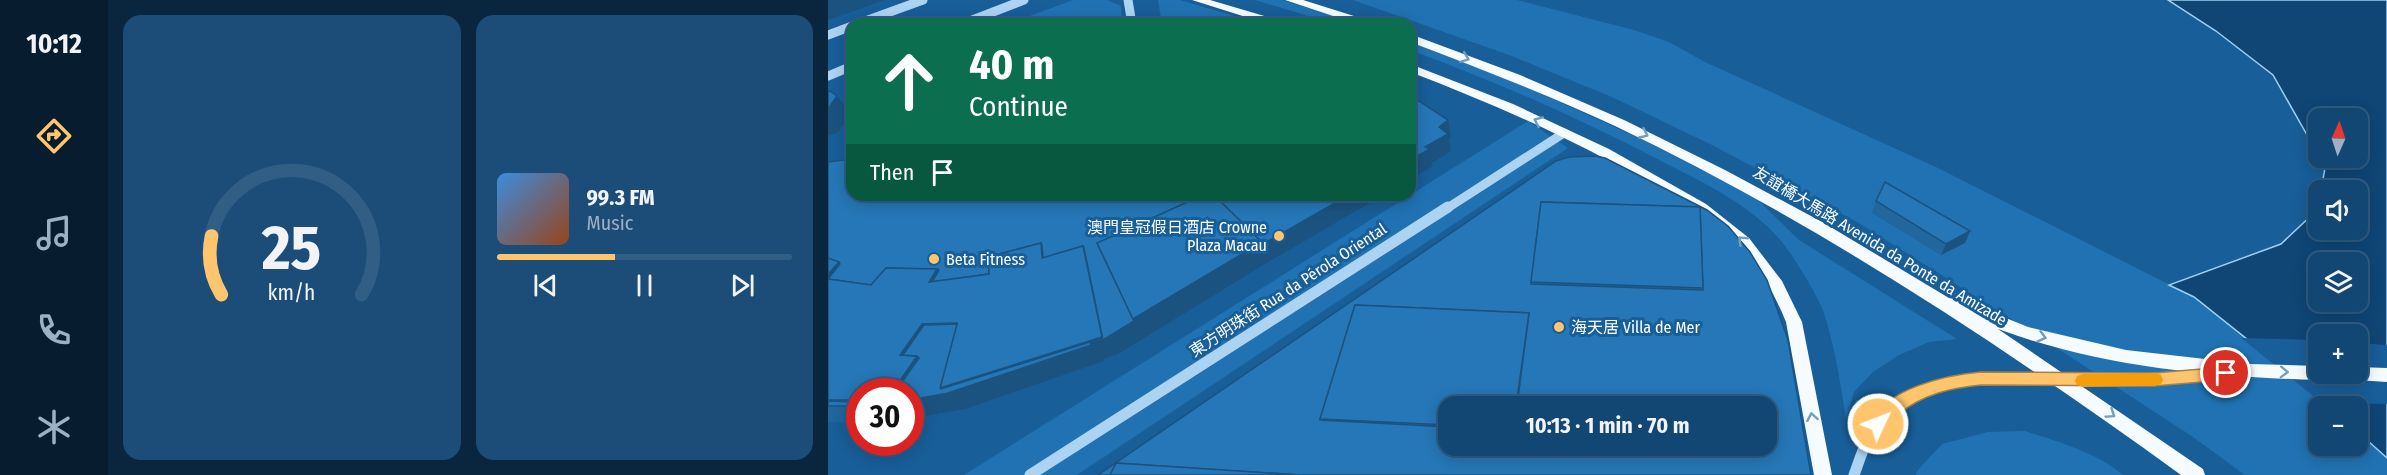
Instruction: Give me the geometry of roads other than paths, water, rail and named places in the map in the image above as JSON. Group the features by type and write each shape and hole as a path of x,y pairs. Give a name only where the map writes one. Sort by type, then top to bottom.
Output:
{"main road":[{"path":"1198,0 1260,18"},
{"path":"1291,0 1350,18"},
{"name":"友誼橋大馬路 Avenida da Ponte da Amizade","path":"1416,40 1514,76 1659,141 1810,222 1911,281 2062,381 2196,475"},
{"path":"1416,70 1489,99 1633,166 1706,211 1734,233 1759,259 1779,289 1794,322 1823,475"},
{"path":"1911,281 1959,301 2000,323 2038,336 2126,357 2249,371 2308,373"},
{"path":"2368,375 2387,375"}],"street":[{"path":"873,18 922,0"},
{"path":"978,18 1024,0"},
{"path":"1128,0 1131,18"},
{"path":"828,35 846,28"},
{"path":"828,76 846,68"},
{"name":"東方明珠街 Rua da Pérola Oriental","path":"1030,475 1564,133"},
{"path":"1854,475 1861,453 1878,424 1902,402 1944,383 1969,379 2154,380 2249,371"}],"place":[{"name":"澳門皇冠假日酒店 Crowne Plaza Macau","path":"1279,236"},
{"name":"Beta Fitness","path":"934,259"},
{"name":"海天居 Villa de Mer","path":"1559,327"}]}
